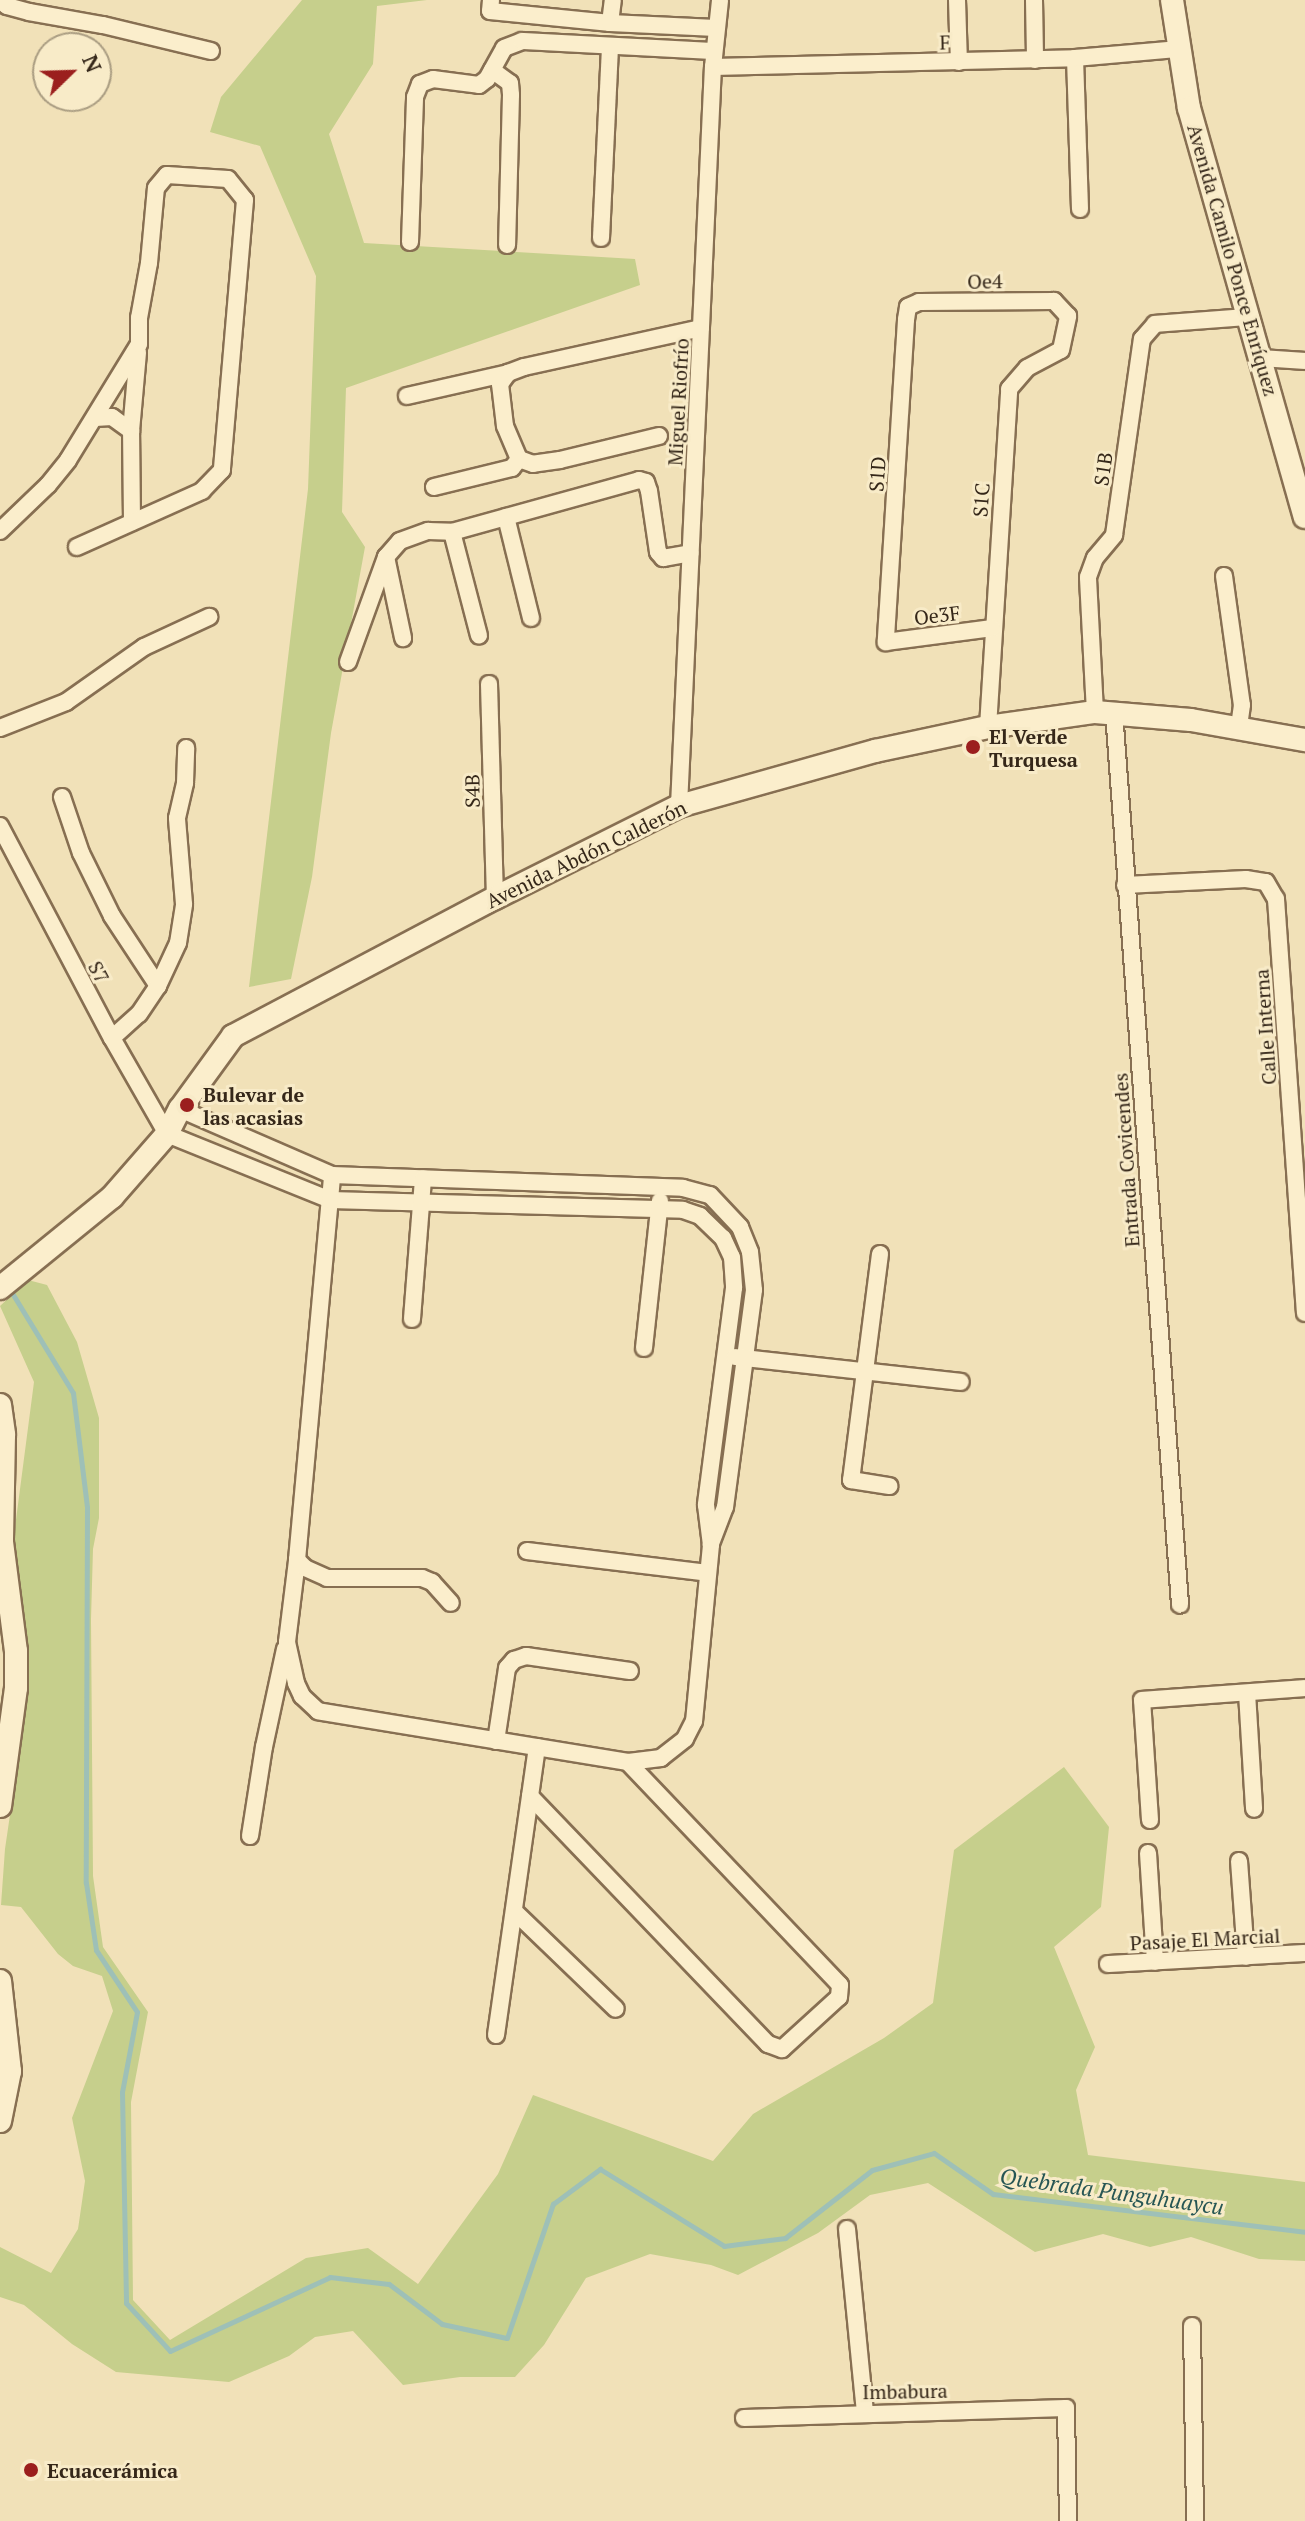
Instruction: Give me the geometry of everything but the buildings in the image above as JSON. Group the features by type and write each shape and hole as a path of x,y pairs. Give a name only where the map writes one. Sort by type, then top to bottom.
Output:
{"street":[{"path":"0,0 7,6 29,12 103,25 211,51"},
{"path":"610,23 613,0"},
{"name":"Miguel Riofrío","path":"679,806 714,59 720,0"},
{"path":"957,0 959,62"},
{"path":"1034,0 1035,60"},
{"name":"Avenida Camilo Ponce Enríquez","path":"1172,0 1177,49 1189,108 1305,517"},
{"path":"491,6 610,23 716,28"},
{"name":"F","path":"492,70 504,48 522,41 610,46 714,59 959,62 1075,58 1177,49"},
{"path":"601,238 610,46"},
{"path":"1075,58 1080,209"},
{"path":"410,242 415,97 420,84 433,79 479,85 492,70 510,83 507,245"},
{"path":"77,547 202,491 222,470 245,200 228,179 167,175 156,188 149,263 139,318 131,431 132,522"},
{"name":"Oe4","path":"908,307 919,302 1054,301 1062,306"},
{"name":"S1C","path":"988,727 1009,389 1027,368 1061,350 1068,316 1062,306"},
{"name":"S1D","path":"886,642 908,307"},
{"name":"S1B","path":"1104,712 1088,577 1095,558 1114,535 1142,339 1155,324 1249,317"},
{"path":"407,396 701,328"},
{"path":"0,531 48,485 95,418 139,344"},
{"path":"1261,358 1305,361"},
{"path":"508,373 500,384 500,406 510,445 519,459 533,464 560,460 659,436"},
{"path":"95,418 112,417 131,431"},
{"path":"434,487 512,468 519,459"},
{"path":"348,662 386,557 400,541 428,531 452,532 639,480 646,482 649,491 658,552 663,558 691,553"},
{"path":"506,517 531,618"},
{"path":"452,532 479,636"},
{"path":"386,557 403,638"},
{"path":"1224,576 1242,705 1239,727 1289,726 1305,720"},
{"path":"0,728 66,702 144,647 209,617"},
{"name":"Oe3F","path":"886,642 992,628"},
{"name":"S4B","path":"489,684 495,898"},
{"name":"Avenida Abdón Calderón","path":"0,1288 112,1197 167,1134 180,1109 233,1036 495,898 679,806 875,751 988,727 1104,712 1239,727 1305,740"},
{"name":"Entrada Covicendes","path":"1104,712 1125,885 1180,1605"},
{"path":"112,1038 139,1014 158,986 178,943 184,904 177,818 185,783 186,748"},
{"path":"62,797 81,853 112,916 158,986"},
{"name":"S7","path":"0,826 112,1038 167,1134"},
{"name":"Calle Interna","path":"1125,885 1246,879 1266,882 1276,899 1305,1313"},
{"path":"180,1109 332,1175 683,1188 710,1195 740,1227 750,1252 754,1290 725,1507 711,1545"},
{"path":"167,1134 330,1200 683,1210 700,1216 723,1238 732,1257 734,1288 706,1505 711,1545 694,1721 685,1739 661,1758 628,1762 318,1711 302,1696 296,1683 287,1642"},
{"path":"250,1836 264,1747 287,1642 332,1175"},
{"path":"412,1319 423,1178"},
{"path":"546,1183 547,1206"},
{"path":"644,1348 660,1187"},
{"path":"880,1254 851,1480 890,1486"},
{"path":"726,1355 746,1360 961,1382"},
{"path":"0,1405 4,1435 2,1542 16,1663 11,1741 0,1806"},
{"path":"719,1410 738,1414"},
{"path":"527,1551 708,1573"},
{"path":"297,1560 313,1573 327,1578 422,1578 432,1582 451,1603"},
{"path":"496,1741 507,1668 514,1660 526,1656 630,1671"},
{"path":"1150,1820 1142,1700 1305,1688"},
{"path":"1247,1693 1254,1809"},
{"path":"496,2035 537,1747"},
{"path":"530,1796 768,2044 782,2049 839,1997 840,1985 628,1762"},
{"path":"1148,1853 1155,1962"},
{"path":"1239,1861 1246,1957"},
{"path":"514,1911 616,2009"},
{"name":"Pasaje El Marcial","path":"1108,1964 1305,1953"},
{"path":"0,1981 10,2071 0,2121"},
{"path":"847,2229 865,2412"},
{"path":"1192,2326 1195,2521"},
{"name":"Imbabura","path":"744,2418 1066,2408 1068,2521"}],"green space":[{"path":"302,0 427,0 377,6 373,64 329,134 364,243 635,259 640,285 346,388 342,512 365,547 331,733 312,877 291,979 249,987 308,489 316,276 260,146 210,132 221,97"},
{"path":"28,1280 47,1285 77,1342 99,1418 99,1518 93,1549 91,1619 93,1876 103,1947 148,2012 131,2102 133,2300 170,2340 306,2258 368,2248 418,2284 498,2174 533,2095 713,2161 753,2114 884,2038 933,2003 954,1850 1064,1767 1109,1827 1101,1907 1054,1947 1095,2047 1076,2090 1088,2155 1305,2182 1305,2261 1259,2259 1191,2237 1150,2247 1103,2234 1035,2252 928,2183 870,2195 818,2233 738,2275 711,2265 650,2254 586,2278 544,2345 515,2377 460,2377 403,2385 353,2331 315,2337 289,2356 229,2382 116,2372 72,2344 24,2305 0,2297 0,2247 51,2273 78,2229 85,2181 72,2118 113,2011 102,1976 73,1966 58,1954 21,1907 1,1905 5,1849 27,1699 27,1652 14,1535 34,1382 0,1306"}],"waterway":[{"name":"Quebrada Punguhuaycu","path":"9,1288 73,1393 87,1507 86,1883 96,1950 137,2012 122,2092 126,2303 170,2351 330,2277 389,2284 442,2324 507,2338 553,2204 600,2169 724,2246 785,2238 872,2170 934,2153 993,2194 1305,2232"}],"place":[{"name":"El Verde Turquesa","path":"973,747"},
{"name":"Bulevar de las acasias","path":"187,1105"},
{"name":"Ecuacerámica","path":"31,2470"}]}
